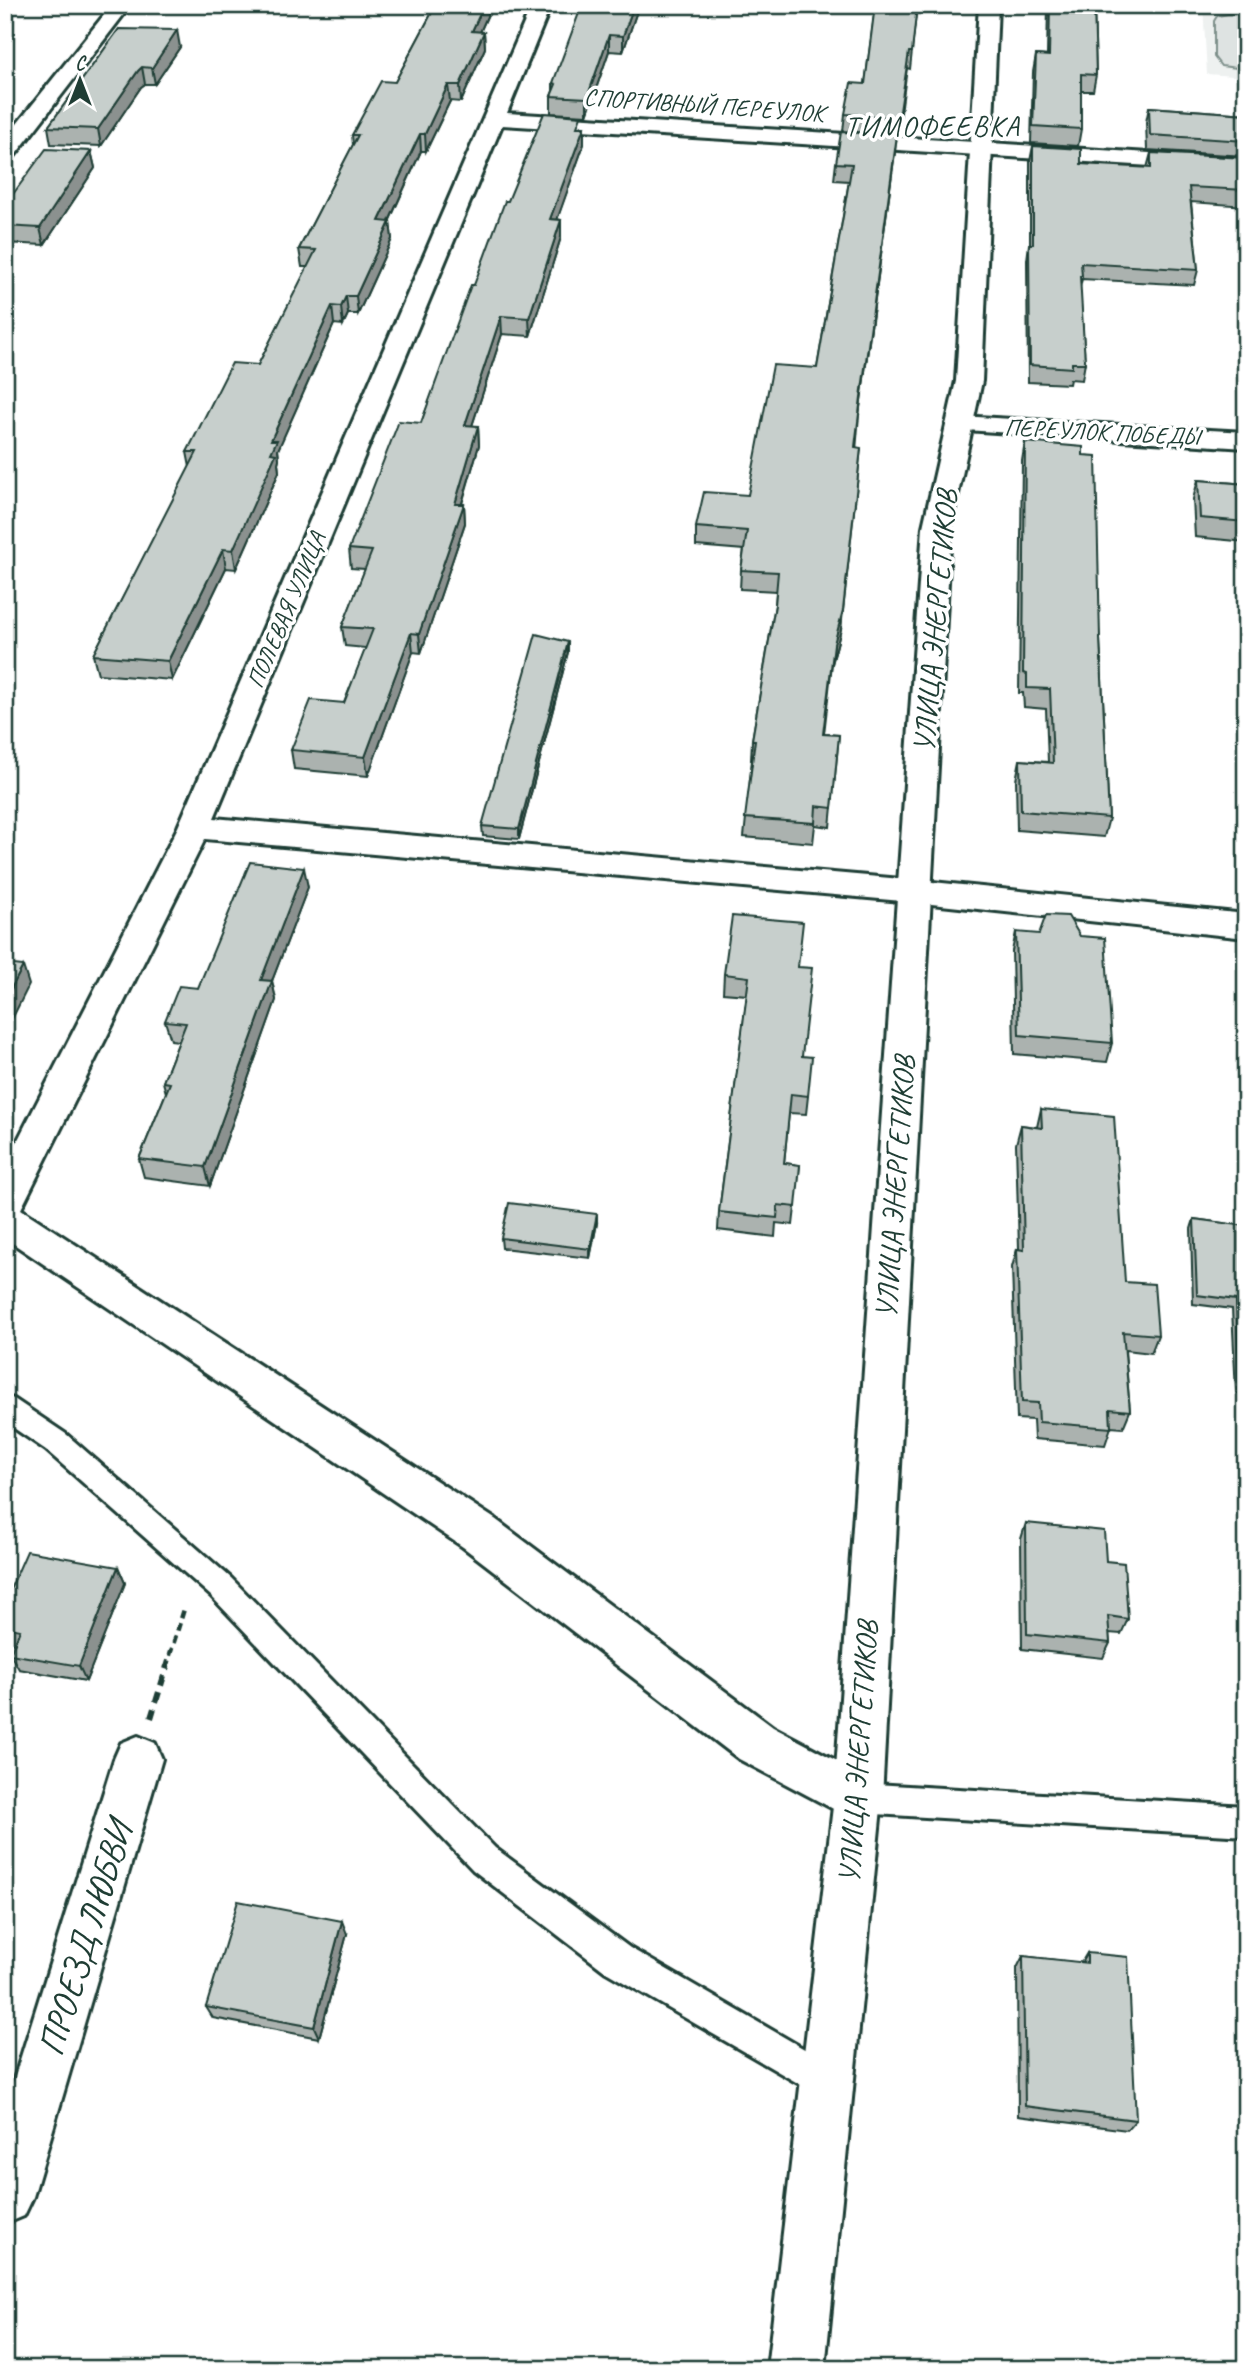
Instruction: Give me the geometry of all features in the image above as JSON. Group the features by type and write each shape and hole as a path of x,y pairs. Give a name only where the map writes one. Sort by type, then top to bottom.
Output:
{"street":[{"path":"5,153 122,5"},
{"name":"ПОЛЕВАЯ УЛИЦА","path":"5,1203 194,827 542,5"},
{"name":"УЛИЦА ЭНЕРГЕТИКОВ","path":"796,2369 858,1798 937,527 969,381 989,5"},
{"name":"СПОРТИВНЫЙ ПЕРЕУЛОК","path":"493,118 1246,166"},
{"name":"ПЕРЕУЛОК ПОБЕДЫ","path":"959,424 1246,440"},
{"path":"194,827 914,891 1246,926"},
{"path":"5,1218 479,1533 756,1743 858,1798"},
{"name":"ПРОЕЗД ЛЮБВИ","path":"5,2197 138,1759"}],"lane":[{"path":"5,1407 56,1442 197,1566 484,1859 618,1960 827,2081"},
{"path":"858,1798 1246,1821"}],"path":[{"path":"138,1759 197,1566"}],"shaded area":[{"path":"1203,5 1246,5 1246,77 1207,74"},
{"path":"1246,15 1246,69 1221,66 1214,57 1214,21 1217,16"}],"building":[{"path":"436,5 484,5 472,31 484,32 460,85 448,85 425,134 420,134 379,221 390,222 356,296 346,296 341,307 332,306 271,440 277,440 271,453 276,454 233,550 223,549 168,661 93,655 197,452 187,452 232,363 258,365 316,250 299,249 358,135 352,135 381,81 395,82"},
{"path":"582,5 634,5 623,36 609,35 587,98 551,96 556,84 553,83"},
{"path":"875,5 917,5 912,52 909,52 899,118 845,114 851,83 865,84"},
{"path":"1050,5 1094,5 1096,75 1081,74 1081,129 1033,126 1036,55 1049,56"},
{"path":"119,29 177,30 152,68 142,67 138,71 98,129 48,127"},
{"path":"1149,107 1246,114 1246,141 1150,135"},
{"path":"544,113 581,116 577,127 584,127 550,219 561,220 529,318 501,316 465,425 478,426 455,504 464,504 419,634 411,633 365,757 291,750 311,700 344,703 373,629 342,627 372,551 349,549 399,421 421,423 471,285 474,285 505,201 508,201"},
{"path":"841,132 897,135 855,447 861,448 843,610 834,644 823,734 839,735 832,808 816,806 815,823 745,818 755,740 752,740 778,572 741,570 747,531 696,527 704,492 748,495 773,365 817,368 852,164 836,163"},
{"path":"1033,146 1081,149 1081,164 1151,168 1151,153 1246,158 1246,190 1189,187 1198,270 1081,263 1085,363 1072,363 1072,368 1030,365 1029,244 1033,244"},
{"path":"46,149 91,151 40,228 5,226 5,205"},
{"path":"1025,442 1083,447 1083,455 1096,456 1100,639 1109,818 1021,811 1020,760 1053,763 1050,689 1027,688 1027,674 1023,673"},
{"path":"1198,480 1246,484 1246,522 1200,518"},
{"path":"536,634 568,642 519,829 482,826"},
{"path":"250,862 304,868 261,980 272,981 205,1167 139,1159 170,1083 163,1082 186,1023 165,1021 179,986 198,988"},
{"path":"1046,915 1068,916 1080,936 1105,938 1112,1043 1019,1035 1016,932 1039,934"},
{"path":"732,916 803,922 798,967 812,968 802,1056 812,1057 808,1096 791,1094 784,1163 800,1165 796,1207 778,1205 777,1218 719,1212 749,977 724,974"},
{"path":"5,964 23,966 5,1000"},
{"path":"1041,1109 1114,1116 1125,1282 1154,1284 1158,1335 1123,1332 1130,1411 1110,1409 1111,1428 1039,1422 1038,1403 1022,1402 1017,1249 1024,1250 1021,1125 1042,1128"},
{"path":"509,1203 597,1214 590,1249 501,1238"},
{"path":"1194,1219 1246,1226 1246,1385 1240,1385 1236,1300 1197,1295"},
{"path":"1026,1523 1104,1531 1106,1561 1124,1563 1128,1619 1108,1616 1110,1643 1027,1634"},
{"path":"27,1551 118,1567 79,1666 10,1654 20,1630 5,1627 5,1601"},
{"path":"238,1901 342,1921 314,2027 206,2007"},
{"path":"1087,1953 1128,1957 1136,2120 1025,2106 1023,1956 1087,1963"}],"district":[{"name":"ТИМОФЕЕВКА","path":"933,126"}]}
